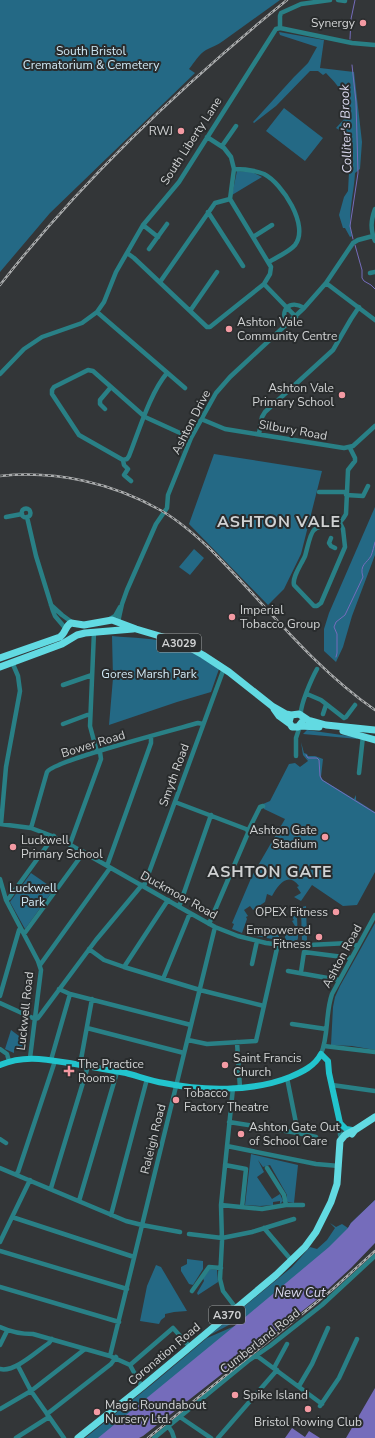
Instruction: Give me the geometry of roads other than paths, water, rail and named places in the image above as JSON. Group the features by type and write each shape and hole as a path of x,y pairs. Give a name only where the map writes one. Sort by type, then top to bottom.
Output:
{"highway":[{"name":"A3029","path":"75,623 84,625 109,620 164,637 187,646 203,655 272,706 286,714 296,714 314,722 361,734 375,740"},
{"path":"115,630 118,628 118,622"},
{"path":"0,658 60,637 63,635 68,624 75,623 80,629 76,636 68,635 66,629"},
{"name":"A3029","path":"0,666 62,644 76,636 94,632 136,629"},
{"name":"A3029","path":"272,706 279,716 294,727 313,726 361,734 375,732"},
{"path":"290,724 289,719 292,715"},
{"path":"300,726 302,717"},
{"name":"Coronation Road","path":"78,1438 190,1347 292,1261 305,1247 325,1217 337,1184 340,1144 354,1130 375,1117"}],"main road":[{"path":"0,1065 10,1061 30,1058 88,1066 177,1085 208,1088 240,1088 271,1083 287,1078 312,1065 317,1061 321,1054 328,1060 329,1073 340,1123 346,1129 354,1130"}],"street":[{"path":"330,0 302,4 281,13 280,28 352,43 375,45"},
{"path":"338,0 345,1"},
{"name":"South Liberty Lane","path":"0,374 24,349 36,341 82,324 97,312 104,302 116,272 143,225 179,182 276,29 280,28"},
{"path":"222,146 236,126"},
{"path":"127,253 160,282 205,326 210,327 264,284 271,270 269,262 230,199 234,168 231,157 229,152 222,146 207,137"},
{"path":"234,168 252,170 268,177 282,190 291,202 295,212 298,233 297,241 290,248 269,262"},
{"path":"160,282 216,202 230,199"},
{"name":"Ashton Drive","path":"118,622 122,604 156,524 167,508 168,495 191,438 216,393 230,377 304,308 326,283 353,243 358,240 374,238 371,222 375,209"},
{"path":"208,212 243,266"},
{"path":"149,249 167,224"},
{"path":"143,225 158,237"},
{"path":"253,237 272,225"},
{"path":"190,311 217,272"},
{"path":"326,283 375,320"},
{"path":"264,284 296,316"},
{"path":"287,324 284,319 284,315 290,305 296,304 304,308"},
{"path":"259,434 264,412 333,350 359,307"},
{"path":"97,312 185,388"},
{"path":"131,481 124,475 128,469 122,460 79,435 52,394 54,387 88,370 92,371 145,417 191,438"},
{"path":"122,460 127,459 129,456 158,386 167,373"},
{"path":"105,409 100,404 100,400 111,387"},
{"name":"Silbury Road","path":"201,419 225,429 350,448"},
{"path":"339,550 321,603 317,606 312,605 294,585 293,581 308,548 311,532 319,527 335,526 340,523 346,514 348,470 355,460 350,448 375,426"},
{"path":"319,492 346,493 363,496 368,486"},
{"path":"22,514 22,510 28,509 30,513 27,517 36,556 51,605 55,616 66,629"},
{"path":"22,514 23,517 27,517"},
{"path":"6,518 22,514"},
{"path":"331,538 329,543 331,546 339,550 345,548 343,529 340,523"},
{"path":"109,620 114,617 122,604"},
{"path":"51,605 62,615 75,623"},
{"path":"70,844 101,759 90,726 94,632"},
{"path":"1,824 6,767 20,691 18,676 12,662"},
{"name":"Smyth Road","path":"35,1019 38,1018 89,949 143,886 203,724 221,668"},
{"path":"292,715 307,694 317,669"},
{"path":"63,685 92,675"},
{"path":"307,694 317,698 345,718 355,705"},
{"path":"302,703 300,712 302,717"},
{"path":"322,714 326,705"},
{"path":"63,724 90,715"},
{"name":"Bower Road","path":"31,828 48,770 68,761 198,723 203,724"},
{"path":"290,724 296,738"},
{"path":"296,756 296,738 300,726"},
{"path":"359,773 361,734"},
{"path":"40,965 109,867 151,743 151,737"},
{"path":"0,766 6,767"},
{"path":"175,802 211,815 248,831"},
{"path":"209,924 248,831 260,807 263,806"},
{"path":"178,906 211,815"},
{"name":"Duckmoor Road","path":"1,824 31,828 54,836 209,924 238,936 278,944 309,945 349,942 358,946"},
{"path":"6,900 54,836"},
{"path":"24,934 84,852"},
{"name":"Luckwell Road","path":"0,879 6,900 40,965 41,970 30,1058"},
{"path":"124,967 168,900"},
{"path":"163,979 190,913"},
{"name":"Ashton Road","path":"321,1054 324,1046 331,997 375,915"},
{"name":"Raleigh Road","path":"110,1356 215,926"},
{"path":"0,996 19,930 21,929"},
{"path":"252,964 257,941"},
{"path":"188,1040 207,1044 256,1041 278,944"},
{"path":"89,949 104,960 124,967 200,990 264,1006"},
{"path":"300,972 304,952 351,958"},
{"path":"288,971 339,980"},
{"path":"59,989 70,994 191,1025"},
{"path":"16,1174 53,1061 70,994"},
{"path":"80,1065 92,999"},
{"path":"0,1003 35,1019"},
{"path":"292,1024 326,1029"},
{"path":"87,1028 184,1053"},
{"path":"237,1042 240,1088"},
{"path":"324,1046 375,1052"},
{"path":"0,1049 7,1054 10,1061"},
{"path":"51,1188 88,1066"},
{"path":"79,1201 117,1072"},
{"path":"287,1078 298,1133"},
{"path":"111,1215 147,1079"},
{"path":"332,1085 375,1092"},
{"path":"233,1088 221,1205 221,1285 223,1291 236,1308"},
{"path":"229,1122 316,1136"},
{"path":"340,1123 340,1135"},
{"path":"0,1139 6,1143"},
{"path":"227,1146 316,1164 339,1166"},
{"path":"225,1165 246,1169 242,1207"},
{"path":"0,1168 51,1188 126,1221 180,1232"},
{"path":"267,1168 284,1195 286,1205"},
{"path":"0,1242 30,1180"},
{"path":"221,1205 263,1209 286,1205 303,1205"},
{"path":"12,1216 134,1257"},
{"path":"190,1234 222,1238 252,1232 294,1219"},
{"path":"264,1228 292,1261"},
{"path":"0,1251 127,1289"},
{"name":"Cumberland Road","path":"154,1438 248,1361 257,1356 322,1305 375,1257"},
{"path":"192,1291 209,1267 215,1266 221,1268"},
{"path":"0,1286 119,1322"},
{"path":"0,1327 7,1331 33,1334 116,1358 130,1365 142,1387"},
{"path":"130,1365 173,1328 190,1347"},
{"path":"299,1386 312,1364 328,1328"},
{"path":"0,1345 7,1331"},
{"path":"0,1369 3,1370 18,1366 52,1339"},
{"path":"257,1356 299,1386 321,1405 339,1377 357,1339"},
{"path":"218,1438 275,1369 287,1344"},
{"path":"0,1409 31,1391 85,1349"},
{"path":"16,1438 48,1416 116,1358"},
{"path":"18,1366 31,1391 64,1438"},
{"path":"180,1417 211,1438"},
{"path":"168,1426 174,1438"}],"water":[{"name":"New Cut","path":"375,1200 375,1243 351,1268 315,1301 143,1436 139,1438 98,1438 329,1247"},
{"path":"375,1388 375,1438 346,1438"},
{"path":"292,1428 305,1437 309,1431 320,1438 285,1438"}],"waterway":[{"name":"Colliter's Brook","path":"350,39 351,19 355,0"},
{"name":"Colliter's Brook","path":"352,65 356,102 358,173 350,226 353,239"},
{"name":"Colliter's Brook","path":"355,245 362,270 362,278 375,289"},
{"name":"Colliter's Brook","path":"336,657 337,634 334,627 336,622 345,615 363,577 363,567 371,556 375,542"},
{"name":"Colliter's Brook","path":"306,755 308,758 317,758 319,760 320,776 322,780 375,813"}],"railway":[{"path":"0,285 65,208 135,135 210,65 287,0"},
{"path":"0,476 42,475 84,481 124,493 162,511 186,528 208,547 330,674 375,710"},
{"path":"148,1438 333,1289 375,1251"}],"place":[{"name":"Synergy","path":"363,23"},
{"name":"RWJ","path":"181,131"},
{"name":"Ashton Vale Community Centre","path":"229,329"},
{"name":"Ashton Vale Primary School","path":"342,395"},
{"name":"Imperial Tobacco Group","path":"232,617"},
{"name":"Ashton Gate Stadium","path":"325,837"},
{"name":"Luckwell Primary School","path":"13,847"},
{"name":"OPEX Fitness","path":"336,912"},
{"name":"Empowered Fitness","path":"319,937"},
{"name":"Saint Francis Church","path":"225,1065"},
{"name":"The Practice Rooms","path":"69,1071"},
{"name":"Tobacco Factory Theatre","path":"176,1100"},
{"name":"Ashton Gate Out of School Care","path":"241,1134"},
{"name":"Spike Island","path":"235,1395"},
{"name":"Bristol Rowing Club","path":"308,1409"},
{"name":"Magic Roundabout Nursery Ltd.","path":"97,1412"}],"district":[{"name":"ASHTON VALE","path":"279,522"},
{"name":"ASHTON GATE","path":"270,872"}],"park label":[{"name":"South Bristol Crematorium & Cemetery","path":"91,58"},
{"name":"Gores Marsh Park","path":"149,674"},
{"name":"Luckwell Park","path":"33,895"}]}
